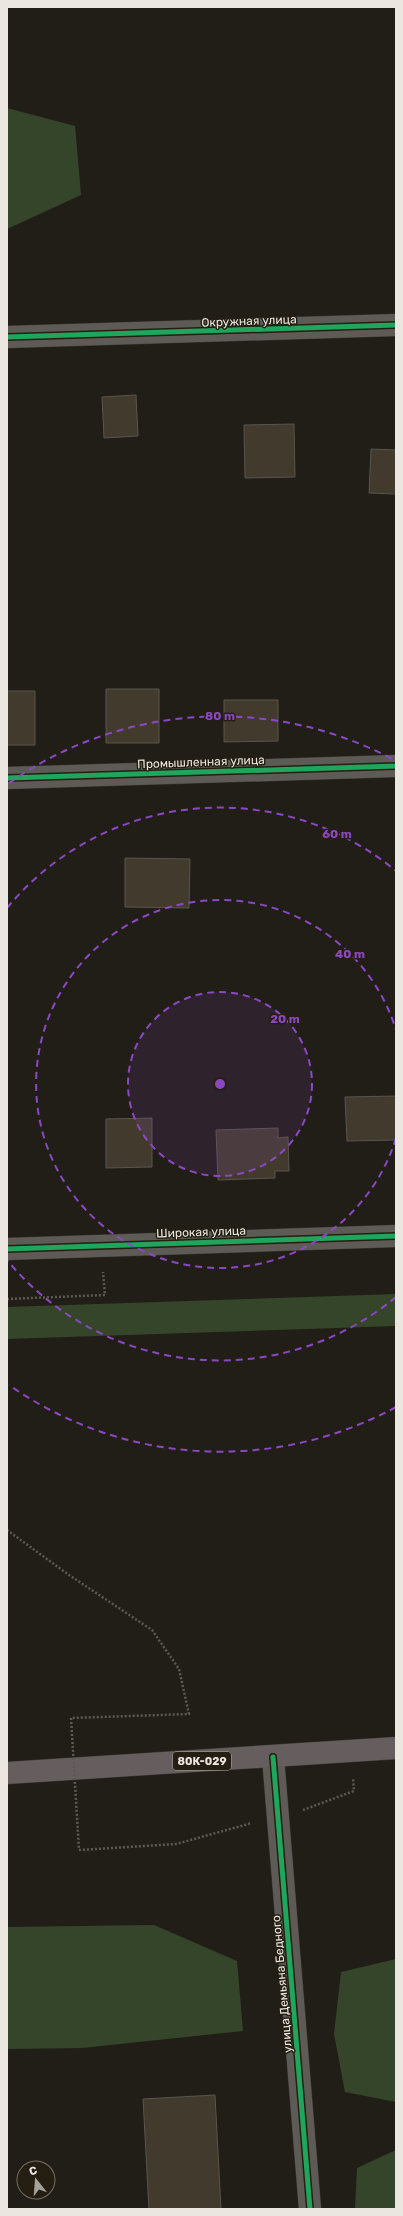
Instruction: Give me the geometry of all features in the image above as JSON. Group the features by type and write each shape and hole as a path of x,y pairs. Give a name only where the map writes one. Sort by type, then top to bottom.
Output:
{"main road":[{"name":"80К-029","path":"7,1773 396,1748"}],"street":[{"name":"Окружная улица","path":"7,337 396,326"},
{"name":"Промышленная улица","path":"7,778 396,766"},
{"name":"Широкая улица","path":"7,1249 396,1236"},
{"name":"улица Демьяна Бедного","path":"273,1757 310,2209"}],"path":[{"path":"7,1299 105,1295 102,1246"},
{"path":"7,1530 152,1630 179,1669 189,1714 71,1718 79,1850 176,1844"}],"green space":[{"path":"7,108 75,126 81,195 7,229"},
{"path":"396,1294 396,1326 7,1339 7,1307"},
{"path":"154,1925 237,1961 243,2031 82,2048 7,2049 7,1927"},
{"path":"396,1959 396,2102 345,2092 334,2034 341,1972"},
{"path":"396,2150 396,2209 355,2209 357,2168"}],"building":[{"path":"136,395 138,436 104,438 102,397"},
{"path":"294,424 295,477 245,478 244,425"},
{"path":"371,449 396,450 396,494 369,493"},
{"path":"106,689 159,689 159,743 106,743"},
{"path":"7,691 35,691 35,745 7,745"},
{"path":"224,700 278,700 278,741 224,742"},
{"path":"125,858 190,859 189,908 125,907"},
{"path":"396,1096 396,1140 347,1141 345,1097"},
{"path":"152,1118 152,1167 106,1168 106,1119"},
{"path":"278,1128 278,1138 288,1137 289,1171 275,1171 275,1178 218,1180 216,1130"},
{"path":"215,2095 221,2209 149,2209 143,2099"}],"cycle path":[{"path":"7,337 396,325"},
{"path":"7,778 396,766"},
{"path":"7,1249 396,1236"},
{"path":"273,1757 310,2209"}]}
